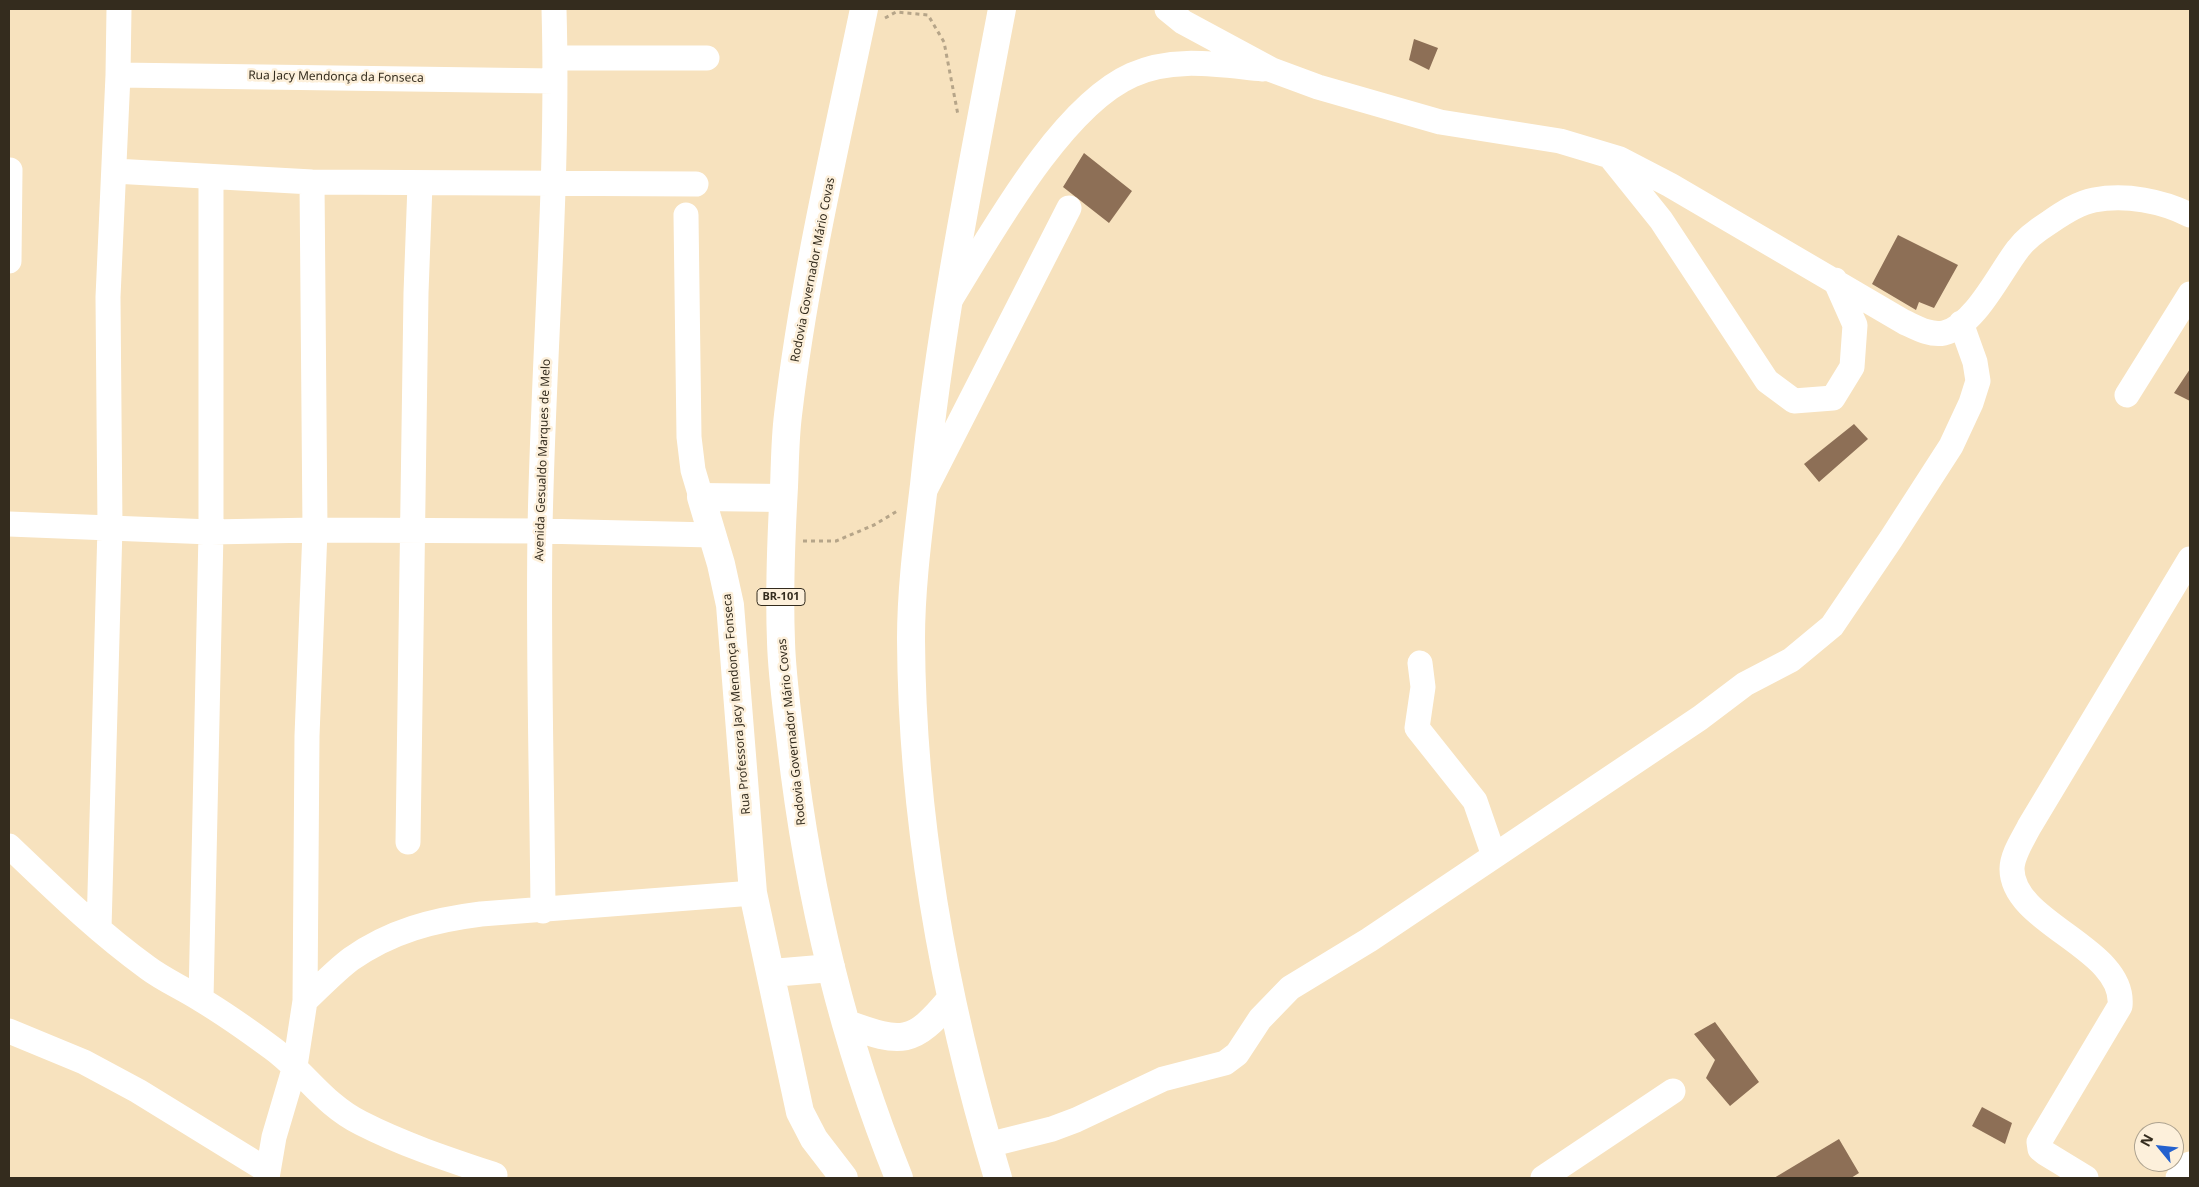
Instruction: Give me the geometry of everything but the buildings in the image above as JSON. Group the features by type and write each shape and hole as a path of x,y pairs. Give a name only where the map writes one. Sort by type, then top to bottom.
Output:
{"main road":[{"path":"998,1178 974,1096 938,939 924,851 914,740 911,636 922,495 931,414 948,304 1002,9"},
{"name":"Rodovia Governador Mário Covas","path":"862,20 801,316 788,418 783,498 781,645 795,781 807,860 832,968 873,1115 899,1178"},
{"path":"701,497 783,498"},
{"name":"Rua Professora Jacy Mendonça Fonseca","path":"701,497 730,605 753,893 772,973 793,1087 800,1112 814,1139 844,1178"},
{"path":"772,973 832,968"},
{"path":"847,1024 892,1038 906,1037 918,1033 932,1022 951,999"}],"street":[{"path":"99,929 110,527 108,296 118,75 119,9"},
{"name":"Avenida Gesualdo Marques de Melo","path":"543,911 540,531 553,184 554,9"},
{"path":"1167,9 1183,22 1272,70 1367,102 1440,122 1560,141 1609,155 1670,185 1904,322 1928,332 1943,333 1961,323 1991,289 2019,247 2041,227 2070,209 2094,200 2136,199 2178,209 2190,215"},
{"name":"Rua Jacy Mendonça da Fonseca","path":"118,75 555,69 707,58"},
{"path":"948,304 1002,217 1068,124 1113,87 1132,75 1163,66 1197,63 1272,70"},
{"path":"1609,155 1661,220 1767,381 1794,401 1833,398 1852,366 1855,325 1835,280"},
{"path":"9,261 10,170"},
{"path":"114,171 312,182 696,184"},
{"path":"201,999 211,532 212,176"},
{"path":"9,1031 84,1062 138,1091 268,1175 274,1137 295,1066 305,1001 307,736 315,530 312,182"},
{"path":"408,842 416,293 420,184"},
{"path":"922,495 1069,208"},
{"name":"Rua Professora Jacy Mendonça Fonseca","path":"686,215 688,437 693,470 701,497"},
{"path":"2127,396 2190,294"},
{"path":"988,1145 1052,1129 1076,1120 1163,1079 1225,1062 1237,1054 1260,1019 1290,988 1369,940 1700,718 1745,684 1791,660 1832,626 1951,446 1971,403 1978,381 1975,362 1961,323"},
{"path":"9,524 211,532 413,530 712,535"},
{"path":"2086,1178 2044,1153 2040,1149 2039,1142 2120,1006 2122,994 2118,984 2086,951 2031,907 2017,891 2012,867 2029,827 2190,559"},
{"path":"1420,663 1423,687 1417,728 1475,801 1494,856"},
{"path":"9,846 99,929 150,970 201,999 295,1066 316,1091 337,1109 360,1123 496,1177"},
{"path":"305,1001 350,960 382,940 414,926 465,916 753,893"},
{"path":"1542,1178 1672,1091"},
{"path":"2178,1178 2190,1164"}],"path":[{"path":"862,20 896,12 928,15 944,42 958,117"},
{"path":"781,540 836,541 874,526 922,495"}]}
